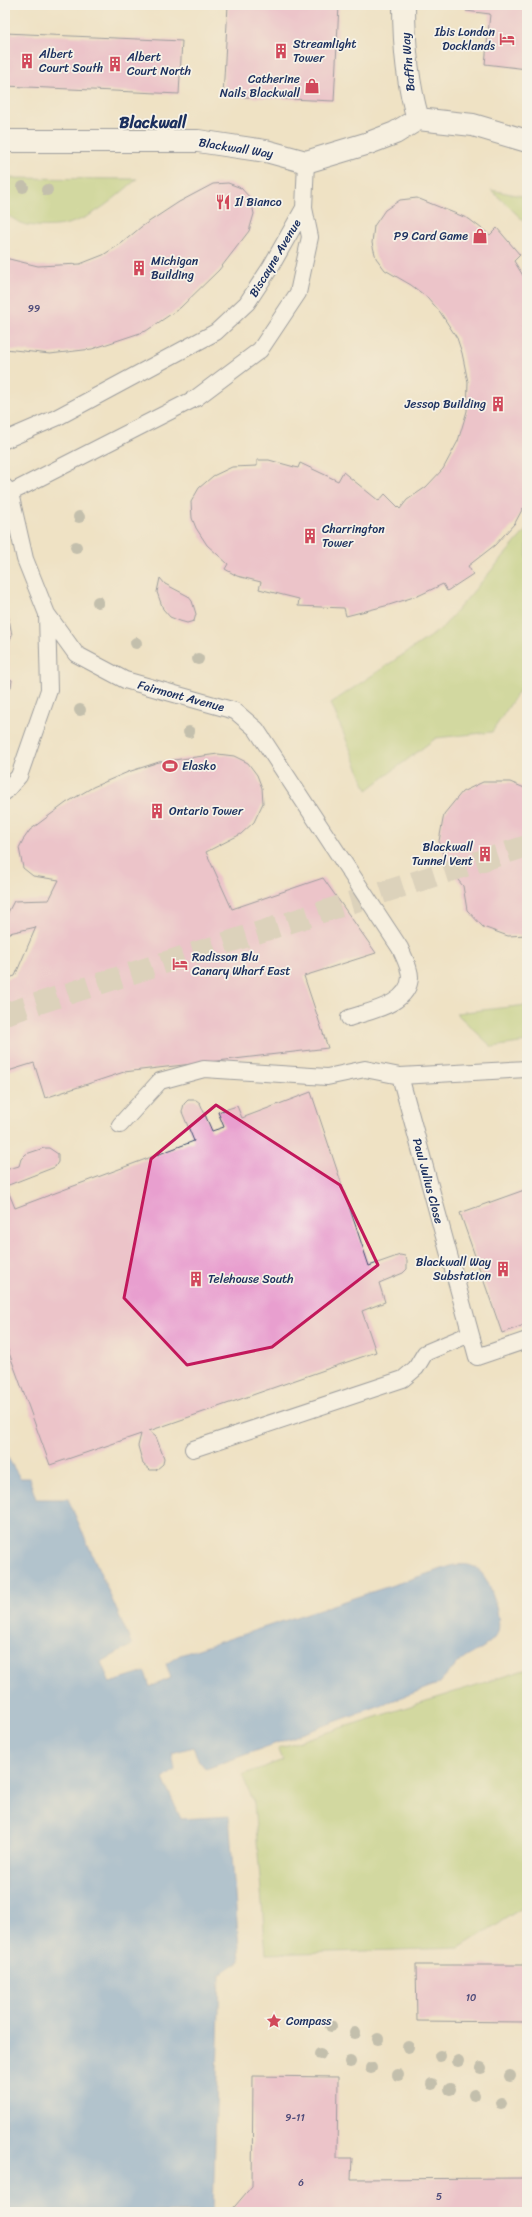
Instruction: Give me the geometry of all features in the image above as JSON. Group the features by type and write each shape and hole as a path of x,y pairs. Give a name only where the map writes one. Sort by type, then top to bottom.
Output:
{"street":[{"name":"Baffin Way","path":"404,5 411,96 418,119"},
{"path":"306,162 369,144 395,133 418,119 473,125 527,141"},
{"name":"Blackwall Way","path":"5,141 198,141 266,150 306,162"}],"lane":[{"path":"304,208 306,162"},
{"name":"Biscayne Avenue","path":"5,440 56,418 216,332 247,303 270,268 304,208"},
{"name":"Biscayne Avenue","path":"8,490 196,398 260,350 298,293 310,237 304,208"},
{"name":"Fairmont Avenue","path":"8,490 25,559 47,614 76,654 125,680 235,711 256,729 400,948 408,967 410,978 408,987 399,998 390,1004 349,1018"},
{"path":"5,792 19,776 49,690 47,614"},
{"path":"120,1125 160,1081 204,1069 327,1077 365,1069 400,1076 527,1069"},
{"name":"Paul Julius Close","path":"400,1076 477,1357 527,1340"},
{"path":"193,1449 403,1379 416,1368 425,1353 470,1334"}],"highlighted area":[{"path":"216,1105 340,1185 378,1265 272,1347 187,1365 124,1298 151,1159"}],"green space":[{"path":"5,178 137,179 112,200 88,216 75,222 45,227 27,225 5,214"},
{"path":"491,190 527,197 527,224"},
{"path":"527,529 527,679 492,732 436,738 367,790 331,703 441,629"},
{"path":"527,1005 527,1042 492,1047 456,1013"},
{"path":"527,1669 527,1905 459,1948 266,1954 254,1803 242,1775 283,1760 278,1748"}],"water":[{"path":"5,1453 20,1478 29,1478 36,1499 68,1499 132,1645 101,1662 110,1683 145,1672 150,1687 171,1678 166,1664 180,1655 454,1565 470,1565 477,1569 487,1581 492,1592 499,1623 497,1634 484,1647 457,1664 438,1684 206,1769 199,1761 193,1747 172,1753 175,1770 163,1779 181,1819 229,1816 240,1961 220,1974 213,2212 5,2212"}],"building":[{"name":"Streamlight Tower","path":"228,5 339,5 334,101 223,96"},
{"name":"Ibis London Docklands","path":"467,5 527,5 527,69 485,64 490,14 466,11"},
{"name":"Albert Court North","path":"5,33 182,41 179,94 5,86"},
{"name":"Michigan Building","path":"228,183 241,188 251,199 254,214 249,231 219,270 180,308 146,331 92,349 50,354 5,349 5,258 38,266 80,264 103,255 122,243 141,227 179,202 213,184"},
{"path":"417,198 469,219 490,235 497,228 520,255 514,261 527,282 527,510 523,508 515,523 495,545 468,566 473,574 447,591 443,584 420,595 346,616 344,608 298,606 299,599 259,589 261,582 237,576 225,569 228,564 207,545 196,528 192,518 191,502 199,488 213,476 232,467 257,466 257,460 269,460 298,468 300,463 338,481 343,472 379,501 385,494 400,509 407,500 426,487 443,469 458,441 467,411 468,382 462,353 457,338 440,312 428,298 411,285 385,270 376,258 372,243 374,226 385,210 400,200"},
{"path":"160,578 165,584 188,596 192,601 196,614 194,621 187,623 180,621 170,617 163,609 157,592"},
{"path":"6,603 12,635 9,642 9,670 6,678 12,680 11,687 5,692"},
{"name":"Radisson Blu Canary Wharf East","path":"218,754 234,756 248,763 257,775 262,788 263,803 254,822 241,834 206,852 232,909 323,878 376,953 304,976 328,1048 124,1072 45,1098 34,1063 5,1072 5,979 15,976 36,927 5,934 5,918 14,901 49,900 59,880 33,876 23,868 19,848 23,840 30,830 66,803 93,787 128,772 159,762"},
{"name":"Blackwall Tunnel Vent","path":"483,782 510,782 527,789 527,935 508,936 483,927 467,910 463,886 447,867 439,841 444,814 462,792"},
{"name":"Telehouse South","path":"311,1092 369,1266 400,1255 405,1256 407,1260 407,1269 403,1273 379,1283 385,1302 362,1311 376,1352 149,1431 156,1437 164,1458 163,1464 156,1470 150,1470 143,1464 138,1446 141,1434 50,1465 5,1342 5,1170 19,1166 21,1159 26,1154 44,1148 49,1148 58,1154 58,1162 55,1167 6,1186 15,1208 194,1141 182,1112 184,1104 188,1100 196,1100 200,1103 212,1131 224,1127 218,1112 237,1106 242,1118"},
{"name":"Blackwall Way Substation","path":"527,1189 527,1324 502,1333 460,1213"},
{"path":"416,1965 527,1965 527,2039 524,2039 524,2022 417,2021"},
{"path":"253,2076 338,2077 337,2158 352,2158 351,2179 527,2178 527,2212 230,2212 252,2186"}],"tunnel":[{"path":"5,1014 527,846"}],"place":[{"name":"Ibis London Docklands","path":"507,39"},
{"name":"Streamlight Tower","path":"281,51"},
{"name":"Albert Court South","path":"27,61"},
{"name":"Albert Court North","path":"115,64"},
{"name":"Catherine Nails Blackwall","path":"312,86"},
{"name":"Il Bianco","path":"223,202"},
{"name":"P9 Card Game","path":"480,236"},
{"name":"Michigan Building","path":"139,268"},
{"name":"Jessop Building","path":"498,404"},
{"name":"Charrington Tower","path":"310,536"},
{"name":"Elasko","path":"170,766"},
{"name":"Ontario Tower","path":"157,811"},
{"name":"Blackwall Tunnel Vent","path":"485,854"},
{"name":"Radisson Blu Canary Wharf East","path":"180,964"},
{"name":"Blackwall Way Substation","path":"503,1269"},
{"name":"Telehouse South","path":"196,1279"},
{"name":"Compass","path":"274,2021"}],"district":[{"name":"Blackwall","path":"153,122"}]}
